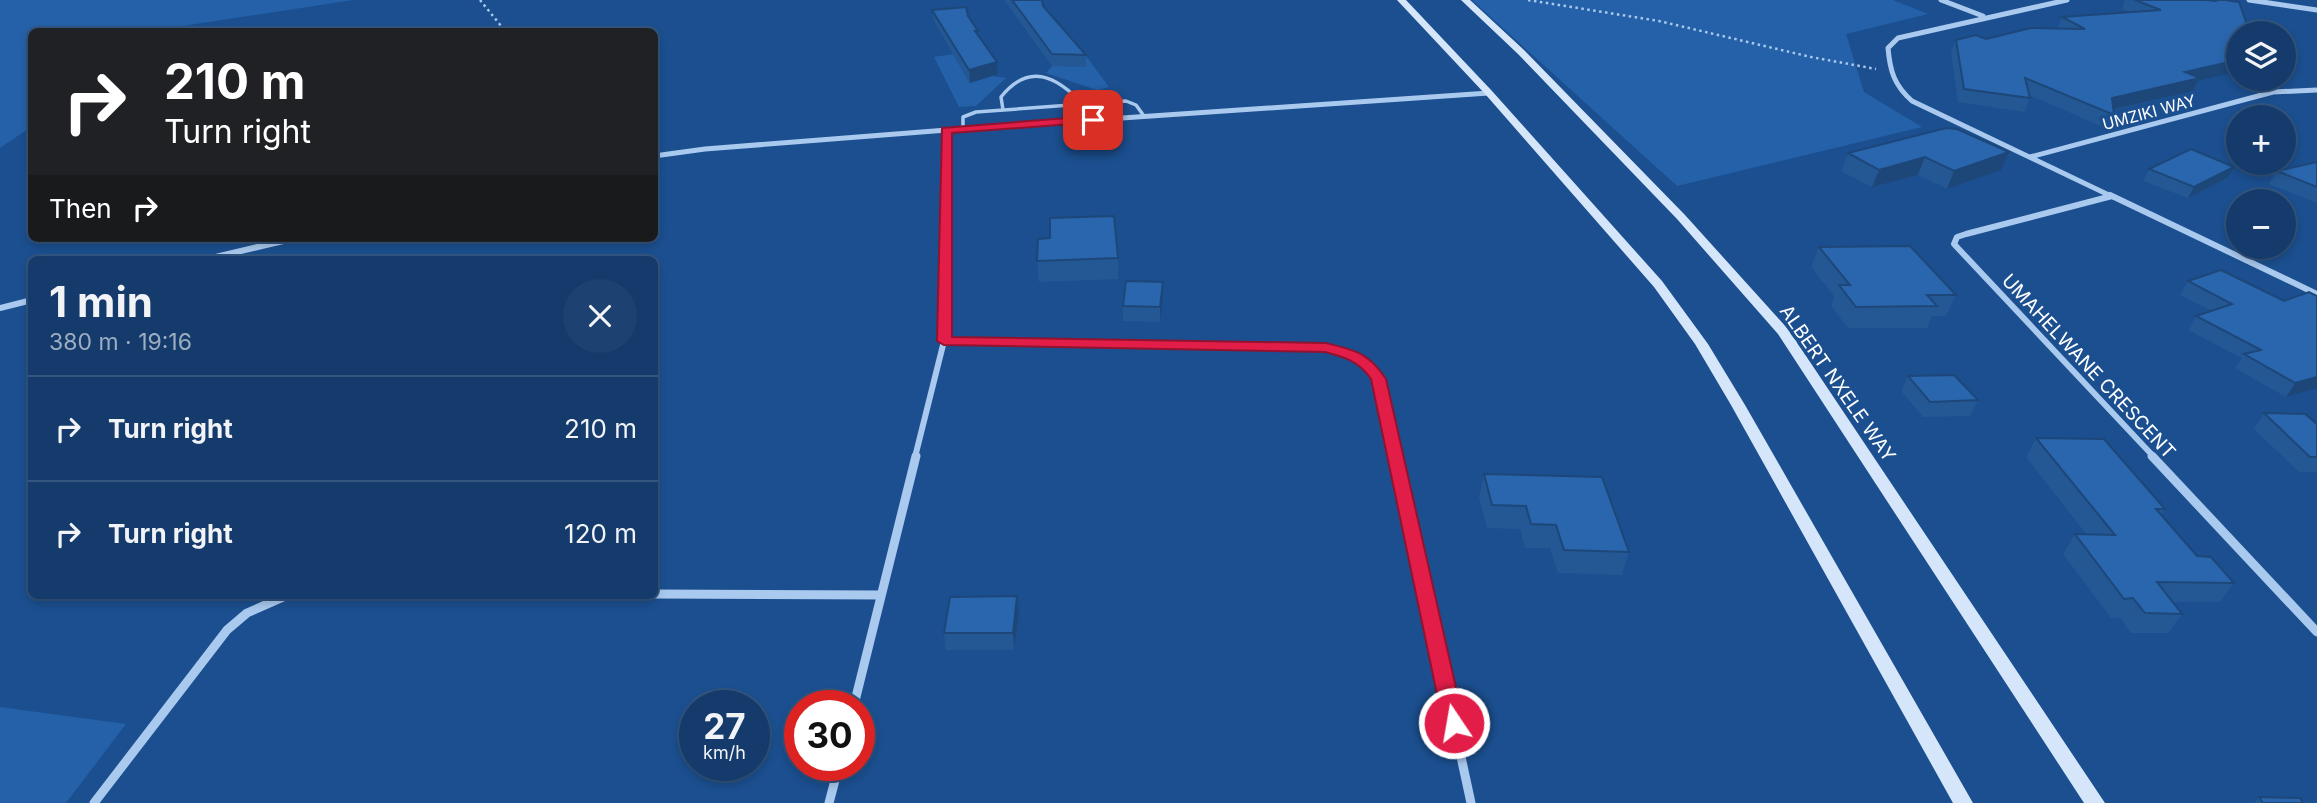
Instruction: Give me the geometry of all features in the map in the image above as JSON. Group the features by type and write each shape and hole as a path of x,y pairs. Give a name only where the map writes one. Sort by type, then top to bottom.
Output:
{"main road":[{"path":"1401,0 1489,93 1658,284 1701,344 1963,803"},
{"name":"ALBERT NXELE WAY","path":"1465,0 1521,52 1681,217 1783,332 2095,803"}],"street":[{"path":"1941,0 1985,17"},
{"path":"2067,0 1898,38 1888,48 1892,80 1897,89 1912,101 2317,294"},
{"path":"2249,0 2317,10"},
{"name":"UMZIKI WAY","path":"2030,156 2273,92 2317,90"},
{"path":"658,155 705,149 947,130 1489,93"},
{"path":"858,690 944,341 947,130"},
{"name":"UMAHELWANE CRESCENT","path":"2112,196 1966,234 1957,237 1954,244 2317,632"},
{"path":"220,256 279,242"},
{"path":"0,308 28,301"},
{"path":"944,341 1326,347 1359,357 1370,366 1379,379 1471,803"},
{"path":"658,594 881,595"},
{"path":"94,803 227,630 247,613 279,599"},
{"path":"829,803 835,781"}],"lane":[{"path":"1003,110 1001,97 1006,88 1014,80 1026,76 1054,80 1071,90 1083,104"},
{"path":"963,129 962,117 976,112 1083,104 1126,101 1136,105 1144,116"}],"path":[{"path":"480,0 503,28"},
{"path":"1528,0 1609,11 1705,31 1835,64 1891,71"}],"shaded area":[{"path":"0,0 353,0 180,28 28,28 28,129 0,148"},
{"path":"1472,0 1893,0 1928,14 1846,34 1864,92 1922,127 1677,186"},
{"path":"1072,37 1109,87 1097,90 1046,73 1064,40"},
{"path":"953,54 970,83 992,76 1006,78 976,106 959,107 934,57"},
{"path":"0,707 126,724 66,803 0,803"}],"building":[{"path":"1012,0 1042,0 1043,6 1086,55 1052,54"},
{"path":"2135,0 2239,2 2246,21 2226,21 2226,63 2185,72 2200,78 2112,98 2114,115 2025,78 2030,98 1964,89 1956,40 1976,35 1986,39 2031,28 2085,29 2062,17 2161,10"},
{"path":"966,7 968,16 978,31 975,31 997,62 969,70 932,10"},
{"path":"1946,128 1957,129 2009,152 1954,171 1925,157 1879,170 1848,153"},
{"path":"2191,149 2226,164 2226,171 2194,187 2149,169"},
{"path":"2317,162 2317,187 2287,175 2296,175 2296,167"},
{"path":"1114,216 1118,258 1037,261 1038,239 1050,238 1050,218"},
{"path":"1910,246 1956,295 1927,295 1937,306 1856,307 1839,285 1850,285 1819,247"},
{"path":"2221,270 2284,301 2309,292 2317,296 2317,377 2295,383 2244,354 2261,350 2196,316 2232,304 2188,281"},
{"path":"1126,281 1163,282 1160,307 1123,306"},
{"path":"1954,375 1978,400 1930,402 1908,376"},
{"path":"2264,413 2305,414 2317,424 2317,457 2310,457"},
{"path":"2036,438 2104,439 2165,509 2156,509 2197,556 2211,557 2234,583 2157,582 2182,614 2145,613 2133,598 2124,599 2075,534 2115,535"},
{"path":"1484,474 1602,477 1629,552 1564,550 1556,525 1531,524 1526,506 1492,505"},
{"path":"1017,596 1013,633 944,633 950,597"},
{"path":"2259,797 2300,798 2303,803 2263,803"}],"route":[{"path":"1093,120 947,130 944,341 1326,347 1359,357 1379,379 1454,723"}]}
